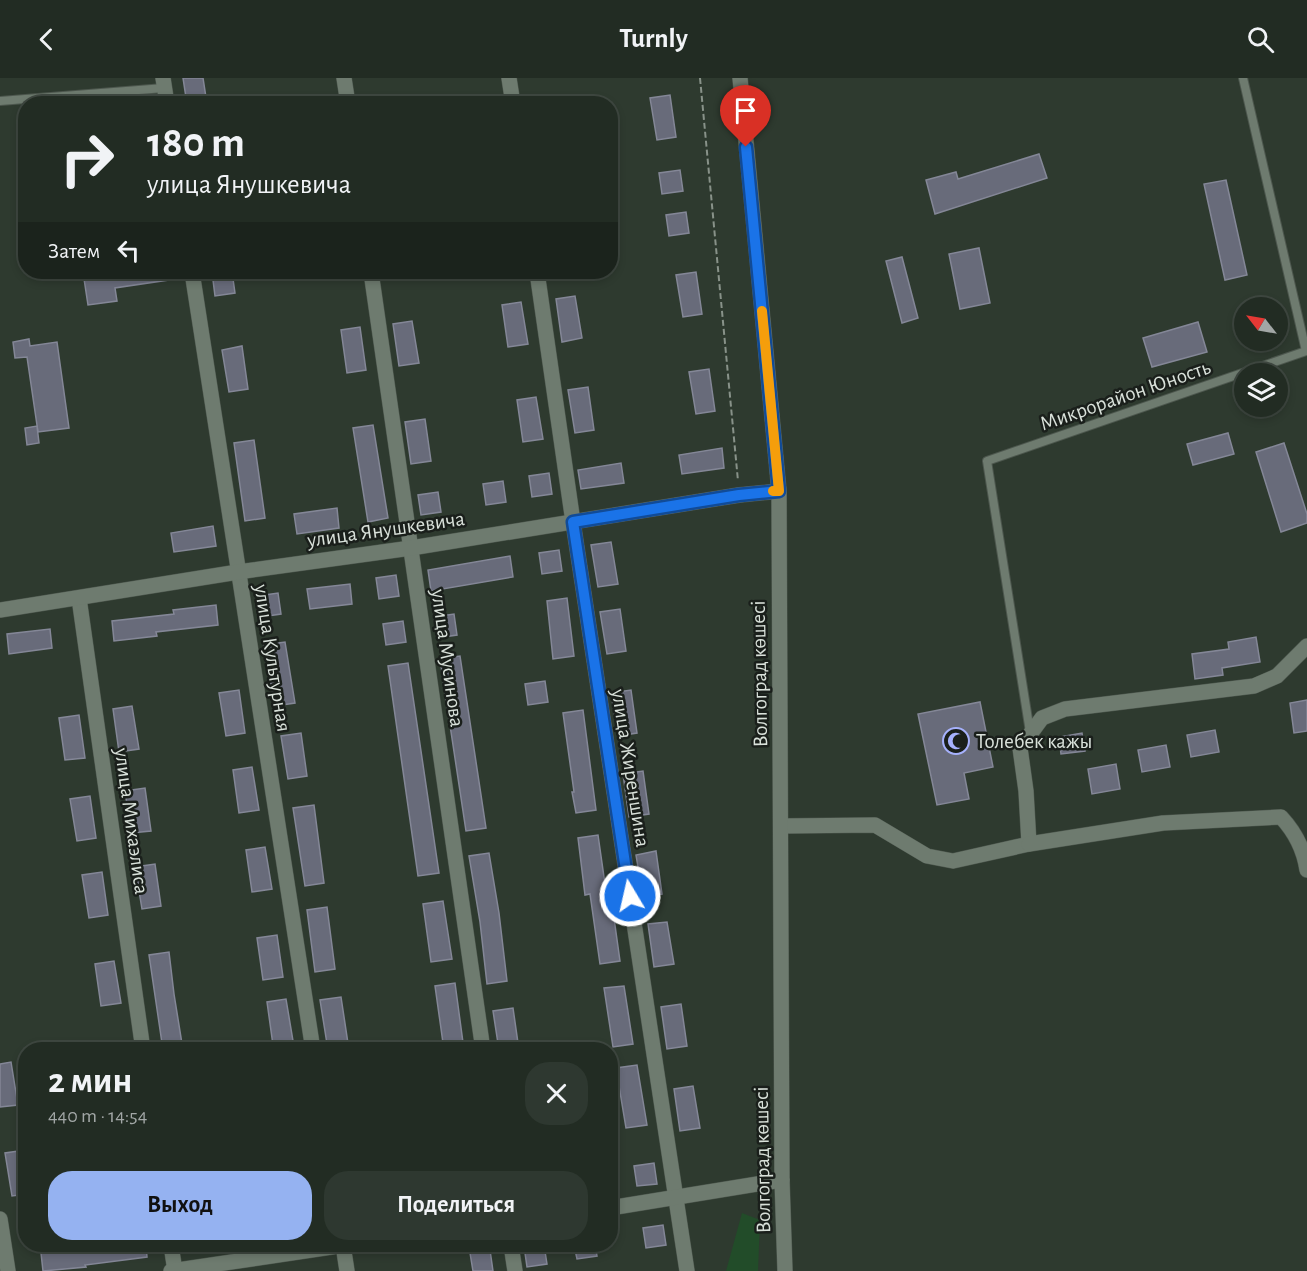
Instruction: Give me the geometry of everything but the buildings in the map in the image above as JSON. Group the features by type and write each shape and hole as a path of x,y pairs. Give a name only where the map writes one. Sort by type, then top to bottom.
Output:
{"street":[{"path":"344,78 347,96"},
{"path":"509,78 512,96"},
{"name":"Волгоград көшесі","path":"740,78 779,491 782,1180 785,1271"},
{"name":"улица Культурная","path":"193,279 312,1042"},
{"name":"улица Мусинова","path":"372,279 482,1042"},
{"name":"улица Жиреншина","path":"538,279 687,1271"},
{"name":"улица Янушкевича","path":"0,610 238,572 411,548 739,495 779,491"},
{"name":"улица Михаэлиса","path":"79,598 142,1042"},
{"path":"1029,844 1026,791 1020,748 1042,718 1065,709 1254,686 1277,676 1307,646"},
{"path":"782,826 874,825 927,856 953,861 1029,844 1163,823 1281,817 1292,830 1305,859 1307,870"},
{"path":"618,1207 782,1180"},
{"path":"0,1219 8,1271"},
{"path":"172,1252 174,1271 298,1252"},
{"path":"345,1252 347,1271"},
{"path":"512,1252 515,1271"}],"lane":[{"name":"Микрорайон Юность","path":"1030,736 987,461 1306,351 1243,78"},
{"path":"45,96 163,83"},
{"path":"0,101 18,99"}],"path":[{"path":"700,78 739,495"}],"green space":[{"path":"742,1213 760,1220 758,1271 726,1271"}],"slow traffic":[{"path":"762,311 779,491 773,491"}],"place":[{"name":"Толебек кажы","path":"956,741"}],"route":[{"path":"630,896 573,522 695,504 739,495 779,491 746,147"}]}
